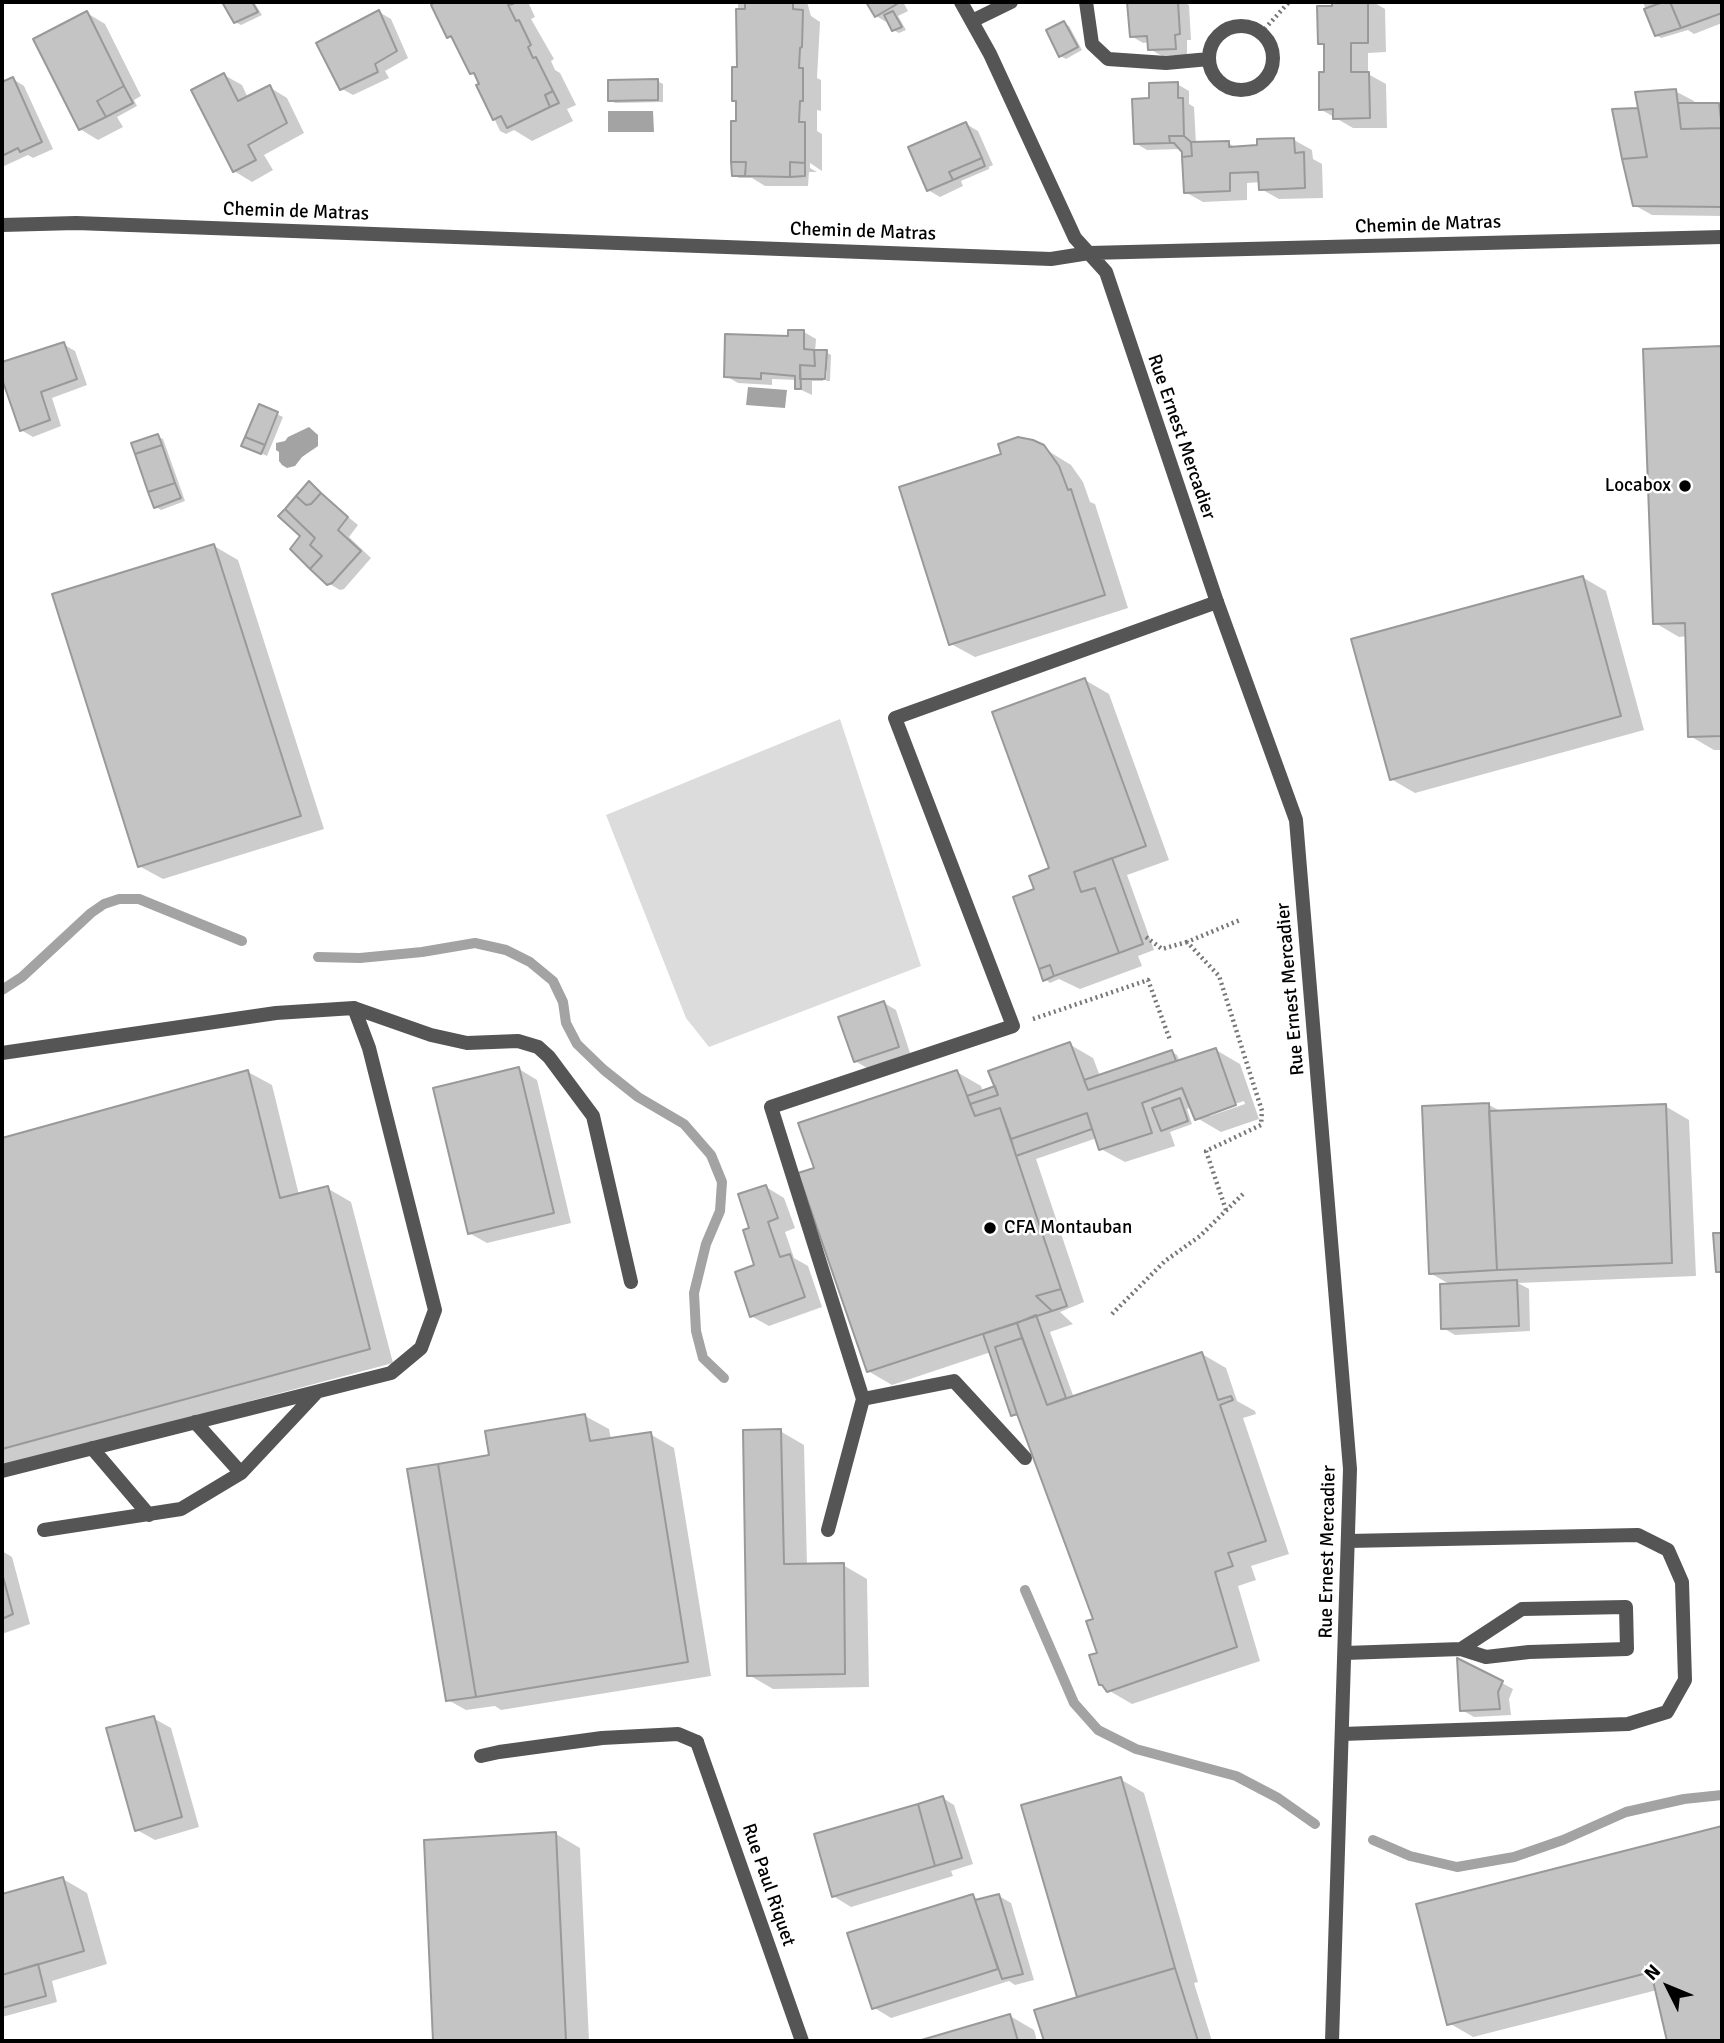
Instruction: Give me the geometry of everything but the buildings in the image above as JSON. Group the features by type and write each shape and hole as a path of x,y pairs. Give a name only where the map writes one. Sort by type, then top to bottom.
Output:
{"street":[{"name":"Rue Ernest Mercadier","path":"961,2 990,54 1075,238 1106,272 1217,602 1296,820 1349,1456 1332,2041"},
{"path":"972,21 1011,2"},
{"path":"1086,2 1091,44 1108,59 1166,63 1209,59"},
{"path":"1231,27 1251,27 1261,33 1272,49 1273,60 1265,80 1256,86 1235,89 1225,86 1217,79 1209,59 1215,39 1231,27"},
{"name":"Chemin de Matras","path":"2,225 90,223 1051,259 1088,253 1722,237"},
{"path":"828,1530 863,1399 771,1107 1013,1026 895,718 1217,602"},
{"path":"2,1471 391,1373 421,1348 435,1310 369,1048 354,1008"},
{"path":"2,1053 276,1013 354,1008 431,1035 467,1043 518,1041 538,1047 549,1057 593,1116 631,1282"},
{"path":"863,1399 954,1381 1025,1458"},
{"path":"44,1530 181,1509 241,1473 318,1391"},
{"path":"195,1422 241,1473"},
{"path":"92,1448 149,1515"},
{"path":"1342,1734 1628,1724 1667,1712 1685,1680 1682,1582 1668,1550 1638,1535 1348,1541"},
{"path":"1345,1653 1461,1649 1486,1657 1529,1652 1627,1649 1626,1607 1522,1609 1461,1649"},
{"name":"Rue Paul Riquet","path":"481,1756 602,1738 678,1734 697,1742 802,2041"}],"path":[{"path":"1261,33 1289,2"},
{"path":"1146,937 1162,949 1187,942 1240,920"},
{"path":"1187,942 1219,976 1262,1111 1261,1125 1206,1151 1226,1210"},
{"path":"1013,1026 1148,980 1170,1040"},
{"path":"1112,1314 1165,1261 1200,1236 1245,1192"}],"shaded area":[{"path":"608,111 653,111 654,132 608,132"},
{"path":"748,387 787,390 785,408 746,405"},
{"path":"309,427 318,435 318,446 302,457 295,466 287,468 282,465 276,443 285,441"},
{"path":"840,719 921,966 709,1047 686,1018 606,815"}],"waterway":[{"path":"2,990 22,977 91,913 104,904 119,899 139,899 242,941"},
{"path":"318,957 360,958 475,943 506,950 530,962 553,981 563,1002 566,1023 577,1044 638,1097 684,1124 711,1155 722,1182 720,1211 706,1244 694,1293 696,1331 703,1358 724,1378"},
{"path":"1025,1590 1074,1703 1098,1730 1136,1749 1236,1776 1278,1798 1315,1824"},
{"path":"1373,1840 1410,1856 1457,1867 1514,1857 1563,1840 1626,1812 1684,1799 1722,1795"}],"place":[{"name":"Locabox","path":"1685,486"},
{"name":"CFA Montauban","path":"990,1228"}]}
